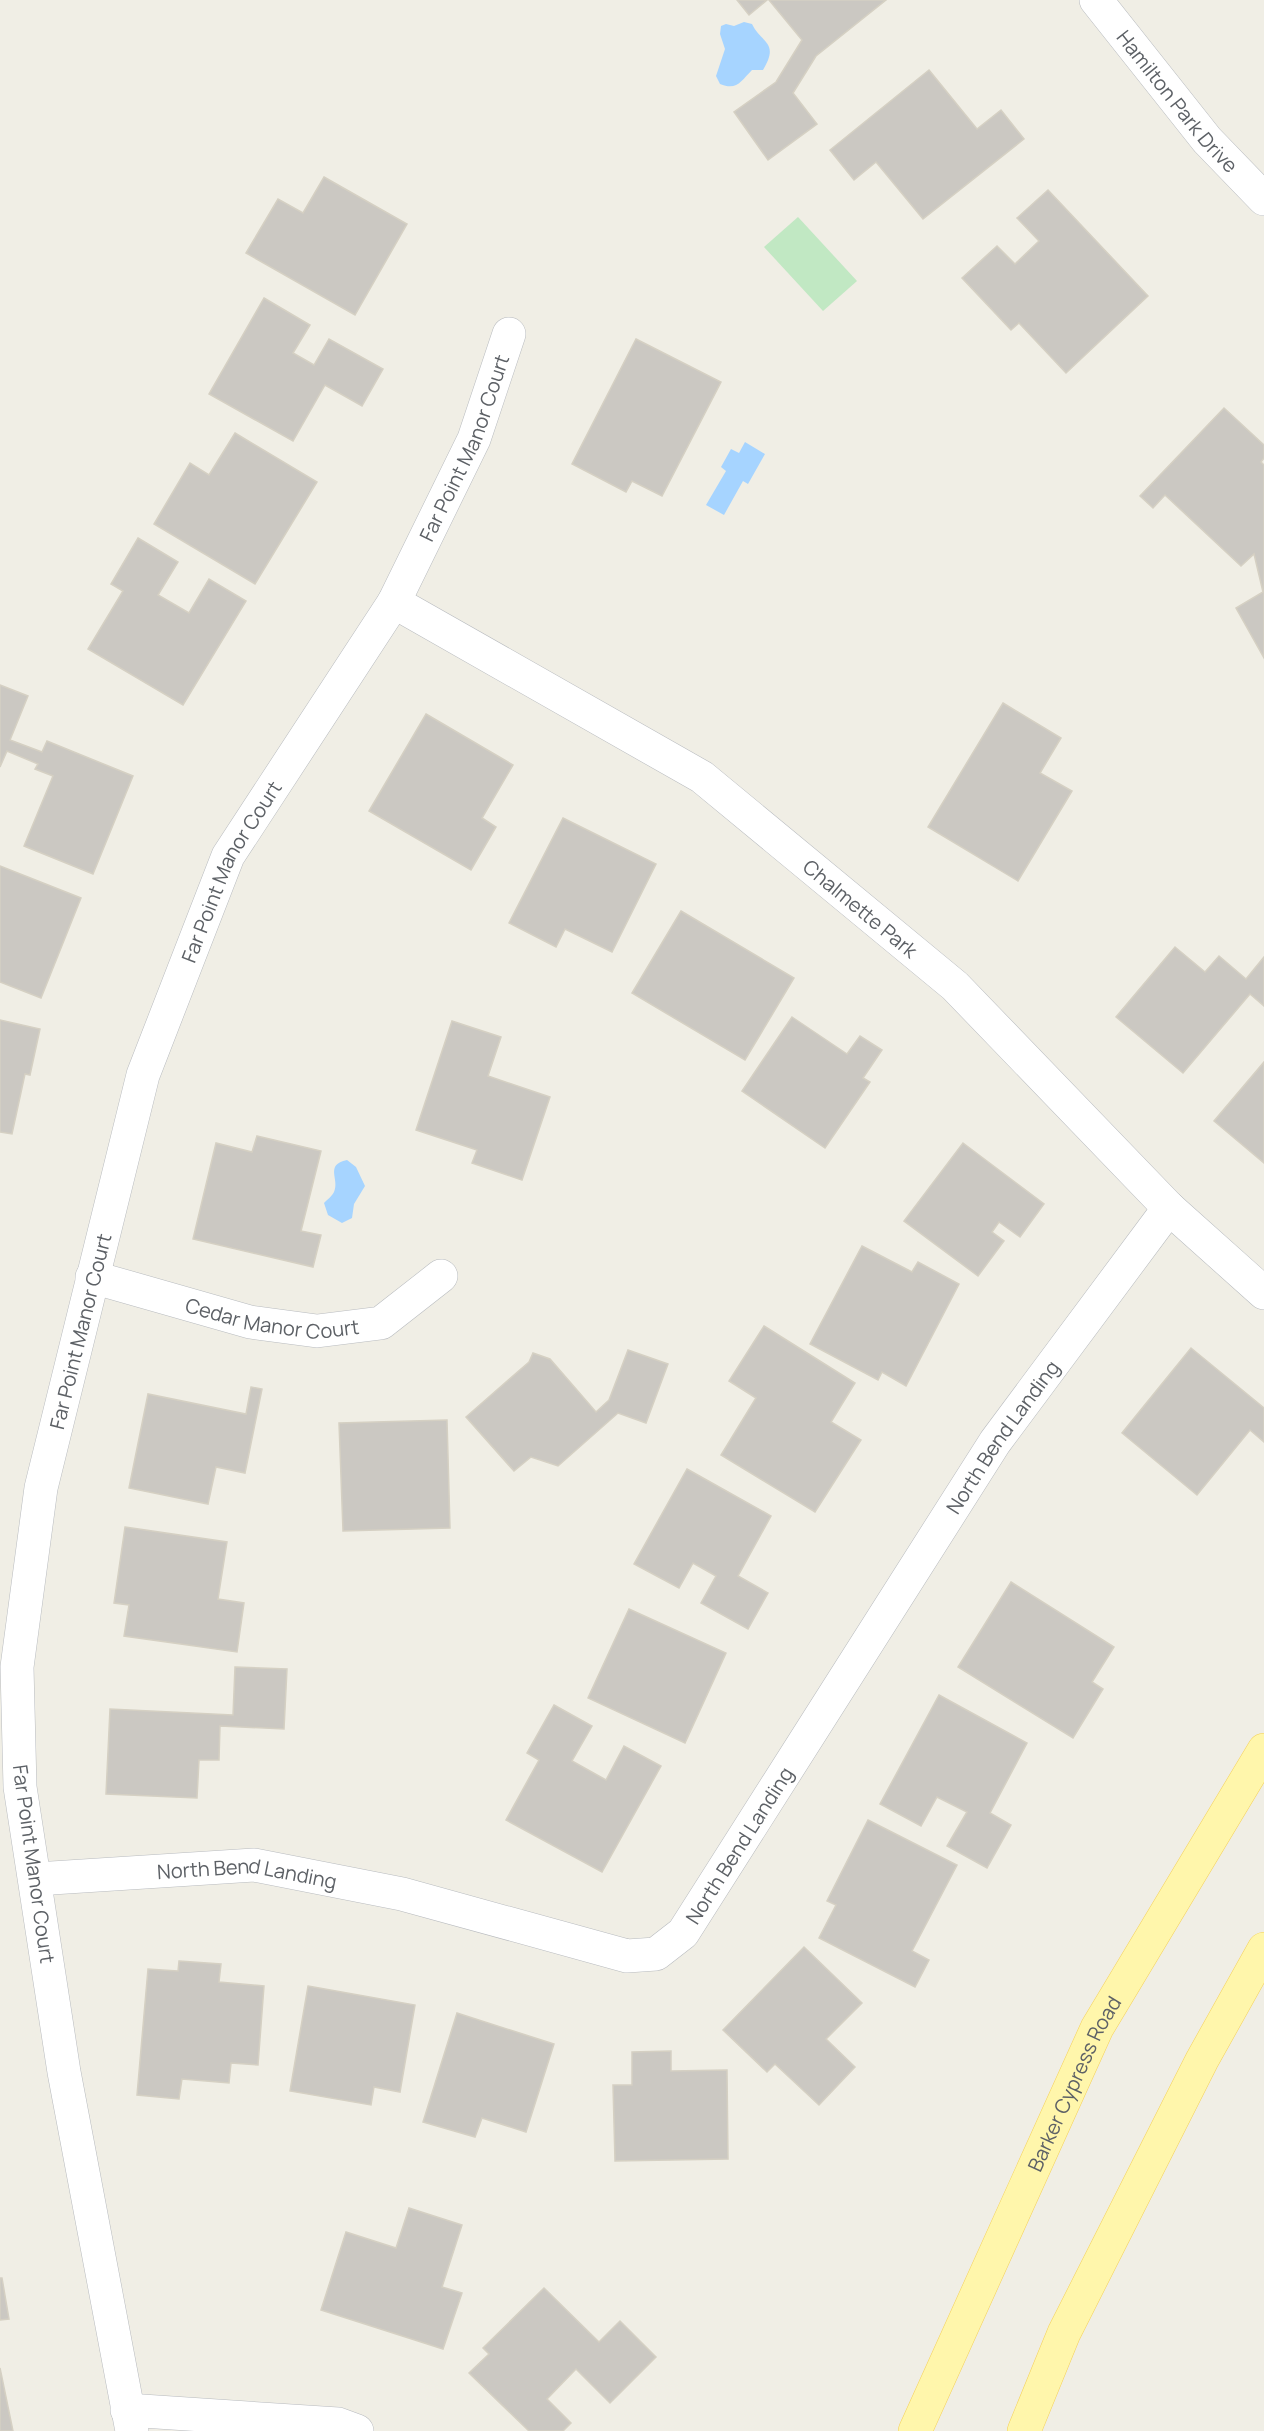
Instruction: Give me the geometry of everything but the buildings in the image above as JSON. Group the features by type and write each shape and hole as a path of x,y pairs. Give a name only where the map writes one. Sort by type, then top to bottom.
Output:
{"main road":[{"name":"Barker Cypress Road","path":"915,2431 1097,2028 1264,1750"},
{"path":"1024,2431 1064,2333 1202,2060 1264,1949"}],"street":[{"name":"Hamilton Park Drive","path":"1096,0 1207,140 1264,199"},
{"name":"Far Point Manor Court","path":"357,2431 338,2424 129,2421 64,2072 20,1787 17,1667 41,1488 142,1075 228,856 394,602 474,439 509,334"},
{"name":"Chalmette Park","path":"394,602 702,777 955,986 1169,1208 1264,1293"},
{"name":"North Bend Landing","path":"36,1879 254,1865 402,1894 627,1956 656,1954 683,1933 994,1442 1169,1208"},
{"name":"Cedar Manor Court","path":"92,1277 250,1322 317,1331 381,1323 441,1276"}],"green space":[{"path":"798,217 857,281 823,311 764,247"}],"water":[{"path":"744,22 752,24 767,44 770,54 768,61 763,70 752,70 735,86 720,84 716,76 725,49 720,34 721,26 726,24 734,26"},
{"path":"745,442 765,454 748,484 743,481 724,515 706,505 726,471 721,467 731,449 739,453"},
{"path":"347,1160 356,1167 365,1186 354,1204 352,1218 342,1223 328,1215 324,1203 334,1192 336,1165"}]}
